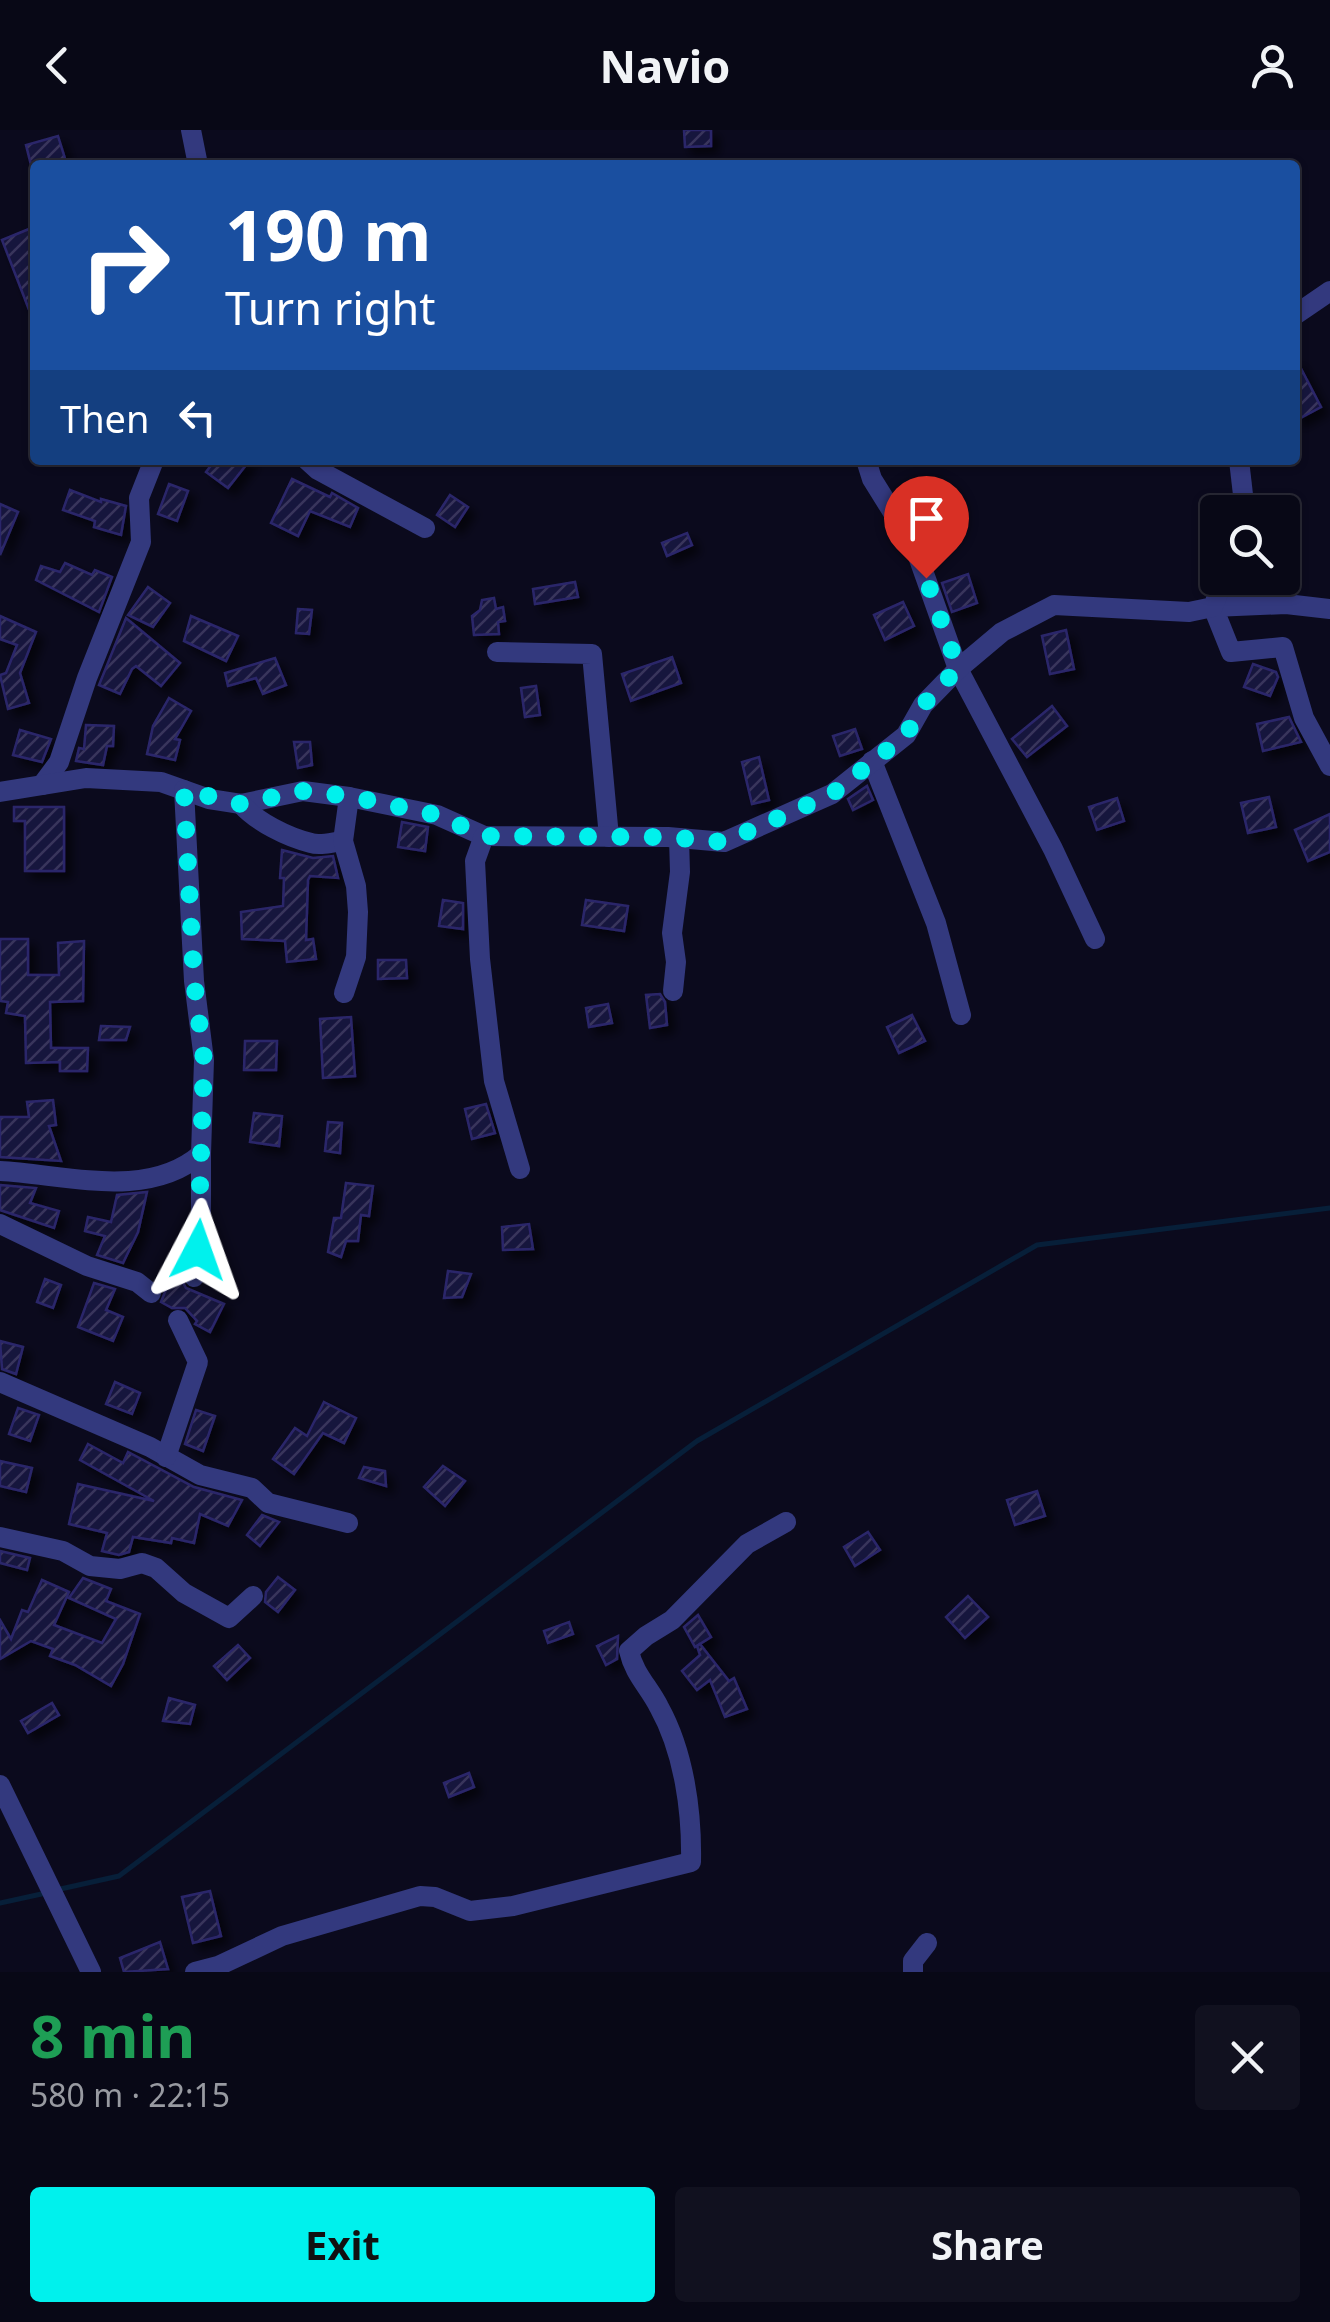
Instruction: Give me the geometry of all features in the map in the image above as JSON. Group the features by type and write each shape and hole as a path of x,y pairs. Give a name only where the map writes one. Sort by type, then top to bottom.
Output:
{"street":[{"path":"191,130 197,160"},
{"path":"1300,312 1330,291"},
{"path":"42,785 59,762 87,678 142,542 138,498 152,465"},
{"path":"312,465 426,528"},
{"path":"868,465 872,479 915,548 958,668 1053,849 1095,939"},
{"path":"1240,465 1243,495"},
{"path":"1218,595 1213,607 1231,652 1283,648 1304,718 1330,766"},
{"path":"241,804 302,791 349,796 437,815 484,836 724,842 832,794 906,735 923,705 958,668 1002,632 1054,605 1189,612 1213,607 1286,604 1330,609"},
{"path":"497,652 592,654 610,837"},
{"path":"872,761 936,923 962,1014"},
{"path":"0,792 103,779 161,782 241,804 268,825 314,845 343,841"},
{"path":"184,790 194,981 204,1060 201,1223 194,1277"},
{"path":"344,994 356,957 358,912 356,886 343,841 349,796"},
{"path":"484,836 474,861 480,959 494,1081 520,1169"},
{"path":"673,991 676,962 672,934 680,872 679,838"},
{"path":"0,1170 149,1180 188,1164 200,1154"},
{"path":"0,1224 88,1266 137,1282 151,1293"},
{"path":"166,1457 198,1362 178,1320"},
{"path":"0,1382 200,1475 252,1488 268,1502 348,1523"},
{"path":"196,1972 282,1936 420,1896 435,1897 470,1911 513,1906 691,1862 692,1835 679,1754 659,1707 633,1668 629,1651 672,1620 748,1544 786,1522"},
{"path":"0,1536 64,1551 90,1566 120,1569 142,1563 156,1568 184,1594 229,1618 253,1596"},
{"path":"0,1784 92,1972"},
{"path":"913,1972 912,1961 928,1943"}],"building":[{"path":"684,130 711,130 711,146 685,147"},
{"path":"58,136 65,160 30,161 26,145"},
{"path":"30,232 30,312 2,240"},
{"path":"1300,367 1321,407 1300,418"},
{"path":"211,465 246,465 228,488 206,472"},
{"path":"292,479 330,497 332,493 358,508 350,527 310,511 298,536 271,523"},
{"path":"169,484 188,491 177,521 158,514"},
{"path":"70,490 101,502 126,506 121,535 94,527 95,521 63,510"},
{"path":"450,495 468,507 455,527 437,515"},
{"path":"0,504 18,512 0,555"},
{"path":"687,533 692,545 667,556 662,543"},
{"path":"65,563 92,575 95,570 112,577 99,612 36,580 41,566 60,572"},
{"path":"968,574 977,603 952,612 942,583"},
{"path":"575,582 578,597 535,604 533,589"},
{"path":"148,587 170,603 153,627 128,615"},
{"path":"494,598 496,609 503,607 505,621 498,622 499,634 474,635 472,616 480,610 482,600"},
{"path":"903,602 914,626 885,640 874,615"},
{"path":"298,609 312,610 309,634 296,633"},
{"path":"0,616 36,632 20,673 29,703 8,709 0,675 6,673 17,645 0,639"},
{"path":"191,616 238,636 226,661 184,641"},
{"path":"126,618 180,663 161,686 136,666 120,694 99,685"},
{"path":"1066,630 1074,669 1050,674 1042,636"},
{"path":"672,657 681,683 631,701 622,674"},
{"path":"275,658 286,685 263,694 256,678 228,686 225,673"},
{"path":"1253,664 1276,672 1278,677 1270,696 1244,687"},
{"path":"536,686 540,715 525,717 521,688"},
{"path":"169,698 191,711 175,739 180,740 175,760 147,754 153,726"},
{"path":"1052,706 1067,726 1027,757 1012,739"},
{"path":"1289,717 1301,742 1263,751 1257,724"},
{"path":"86,725 114,726 113,746 107,746 103,765 76,761 79,748 84,749"},
{"path":"855,729 862,749 840,756 833,736"},
{"path":"20,730 51,739 42,762 13,755"},
{"path":"294,742 310,742 312,765 298,768"},
{"path":"759,757 769,800 752,804 742,762"},
{"path":"867,786 873,800 853,810 848,799"},
{"path":"1269,797 1276,827 1248,833 1241,803"},
{"path":"1117,798 1124,821 1097,830 1089,807"},
{"path":"14,807 64,807 64,871 25,871 25,821 14,821"},
{"path":"1330,814 1330,852 1308,861 1295,830"},
{"path":"402,822 428,827 425,851 398,847"},
{"path":"282,850 313,858 333,856 338,878 310,876 308,880 306,940 313,939 316,959 287,962 285,941 242,939 241,912 283,906"},
{"path":"443,900 463,903 463,929 439,926"},
{"path":"586,900 628,906 624,931 582,925"},
{"path":"0,939 28,939 28,975 59,975 58,943 84,941 83,1001 50,1002 51,1048 88,1048 87,1071 60,1071 60,1062 26,1063 25,1016 6,1013 8,1002 0,1001"},
{"path":"378,960 406,960 407,978 378,979"},
{"path":"660,994 665,1002 667,1025 650,1028 646,995"},
{"path":"608,1004 612,1023 589,1027 586,1008"},
{"path":"912,1015 925,1041 899,1053 887,1027"},
{"path":"351,1017 355,1076 323,1078 320,1019"},
{"path":"101,1026 130,1027 126,1040 99,1040"},
{"path":"245,1041 277,1041 276,1070 244,1070"},
{"path":"53,1100 56,1125 49,1126 61,1161 0,1157 0,1117 29,1117 27,1102"},
{"path":"486,1104 495,1133 472,1139 465,1109"},
{"path":"254,1113 282,1116 279,1146 250,1142"},
{"path":"328,1122 342,1123 340,1153 325,1151"},
{"path":"346,1183 373,1186 369,1216 361,1215 358,1241 346,1241 341,1257 328,1252 334,1218 341,1218"},
{"path":"0,1185 36,1188 30,1203 59,1211 54,1228 0,1210"},
{"path":"147,1192 138,1232 123,1263 97,1255 105,1236 85,1231 88,1217 111,1222 117,1195"},
{"path":"529,1224 533,1249 503,1250 502,1227"},
{"path":"448,1271 471,1274 462,1297 444,1298"},
{"path":"172,1274 186,1288 224,1304 210,1332 195,1324 197,1321 185,1308 172,1308 161,1302"},
{"path":"45,1279 61,1285 53,1308 37,1302"},
{"path":"94,1283 115,1289 106,1310 123,1317 113,1341 78,1327"},
{"path":"0,1341 23,1347 16,1374 2,1369"},
{"path":"115,1382 140,1393 132,1414 106,1404"},
{"path":"324,1402 356,1418 344,1443 323,1433 294,1474 273,1459 295,1428 307,1436"},
{"path":"18,1408 39,1415 30,1441 9,1434"},
{"path":"196,1410 215,1416 203,1451 185,1444"},
{"path":"88,1444 123,1463 128,1452 194,1487 242,1500 228,1526 200,1514 194,1543 133,1537 129,1552 119,1555 102,1551 107,1533 69,1524 78,1484 154,1501 80,1460"},
{"path":"0,1461 32,1468 26,1492 0,1486"},
{"path":"443,1466 465,1481 445,1506 424,1487"},
{"path":"364,1467 385,1471 386,1486 359,1478"},
{"path":"1037,1491 1045,1516 1015,1525 1007,1500"},
{"path":"262,1515 279,1522 260,1546 247,1535"},
{"path":"868,1532 880,1550 855,1566 844,1547"},
{"path":"0,1551 30,1558 27,1570 0,1563"},
{"path":"278,1577 295,1590 278,1612 265,1602 266,1592"},
{"path":"83,1578 111,1589 106,1601 140,1614 111,1686 50,1656 53,1649 31,1641 0,1659 0,1620 11,1639 22,1610 28,1612 42,1580 69,1592 54,1625 102,1643 116,1619 69,1598"},
{"path":"968,1596 988,1617 965,1638 946,1617"},
{"path":"698,1615 711,1637 695,1647 684,1627"},
{"path":"569,1622 573,1634 548,1643 544,1631"},
{"path":"618,1636 617,1659 606,1665 597,1646"},
{"path":"700,1644 729,1681 734,1678 747,1709 725,1717 710,1680 697,1690 682,1671 700,1655"},
{"path":"238,1645 250,1658 227,1680 214,1666"},
{"path":"169,1698 195,1705 190,1724 163,1721"},
{"path":"52,1703 59,1715 28,1733 21,1721"},
{"path":"469,1773 474,1787 449,1797 444,1783"},
{"path":"210,1891 221,1936 193,1943 182,1897"},
{"path":"160,1942 168,1969 124,1972 120,1958"}],"waterway":[{"path":"56,1890 119,1876 697,1441 1037,1245 1330,1208"},
{"path":"0,1903 46,1893"}],"route":[{"path":"198,1250 204,1060 194,981 184,790 241,804 302,791 349,796 437,815 484,836 668,837 724,842 832,794 906,735 923,705 958,668 926,578"}]}
